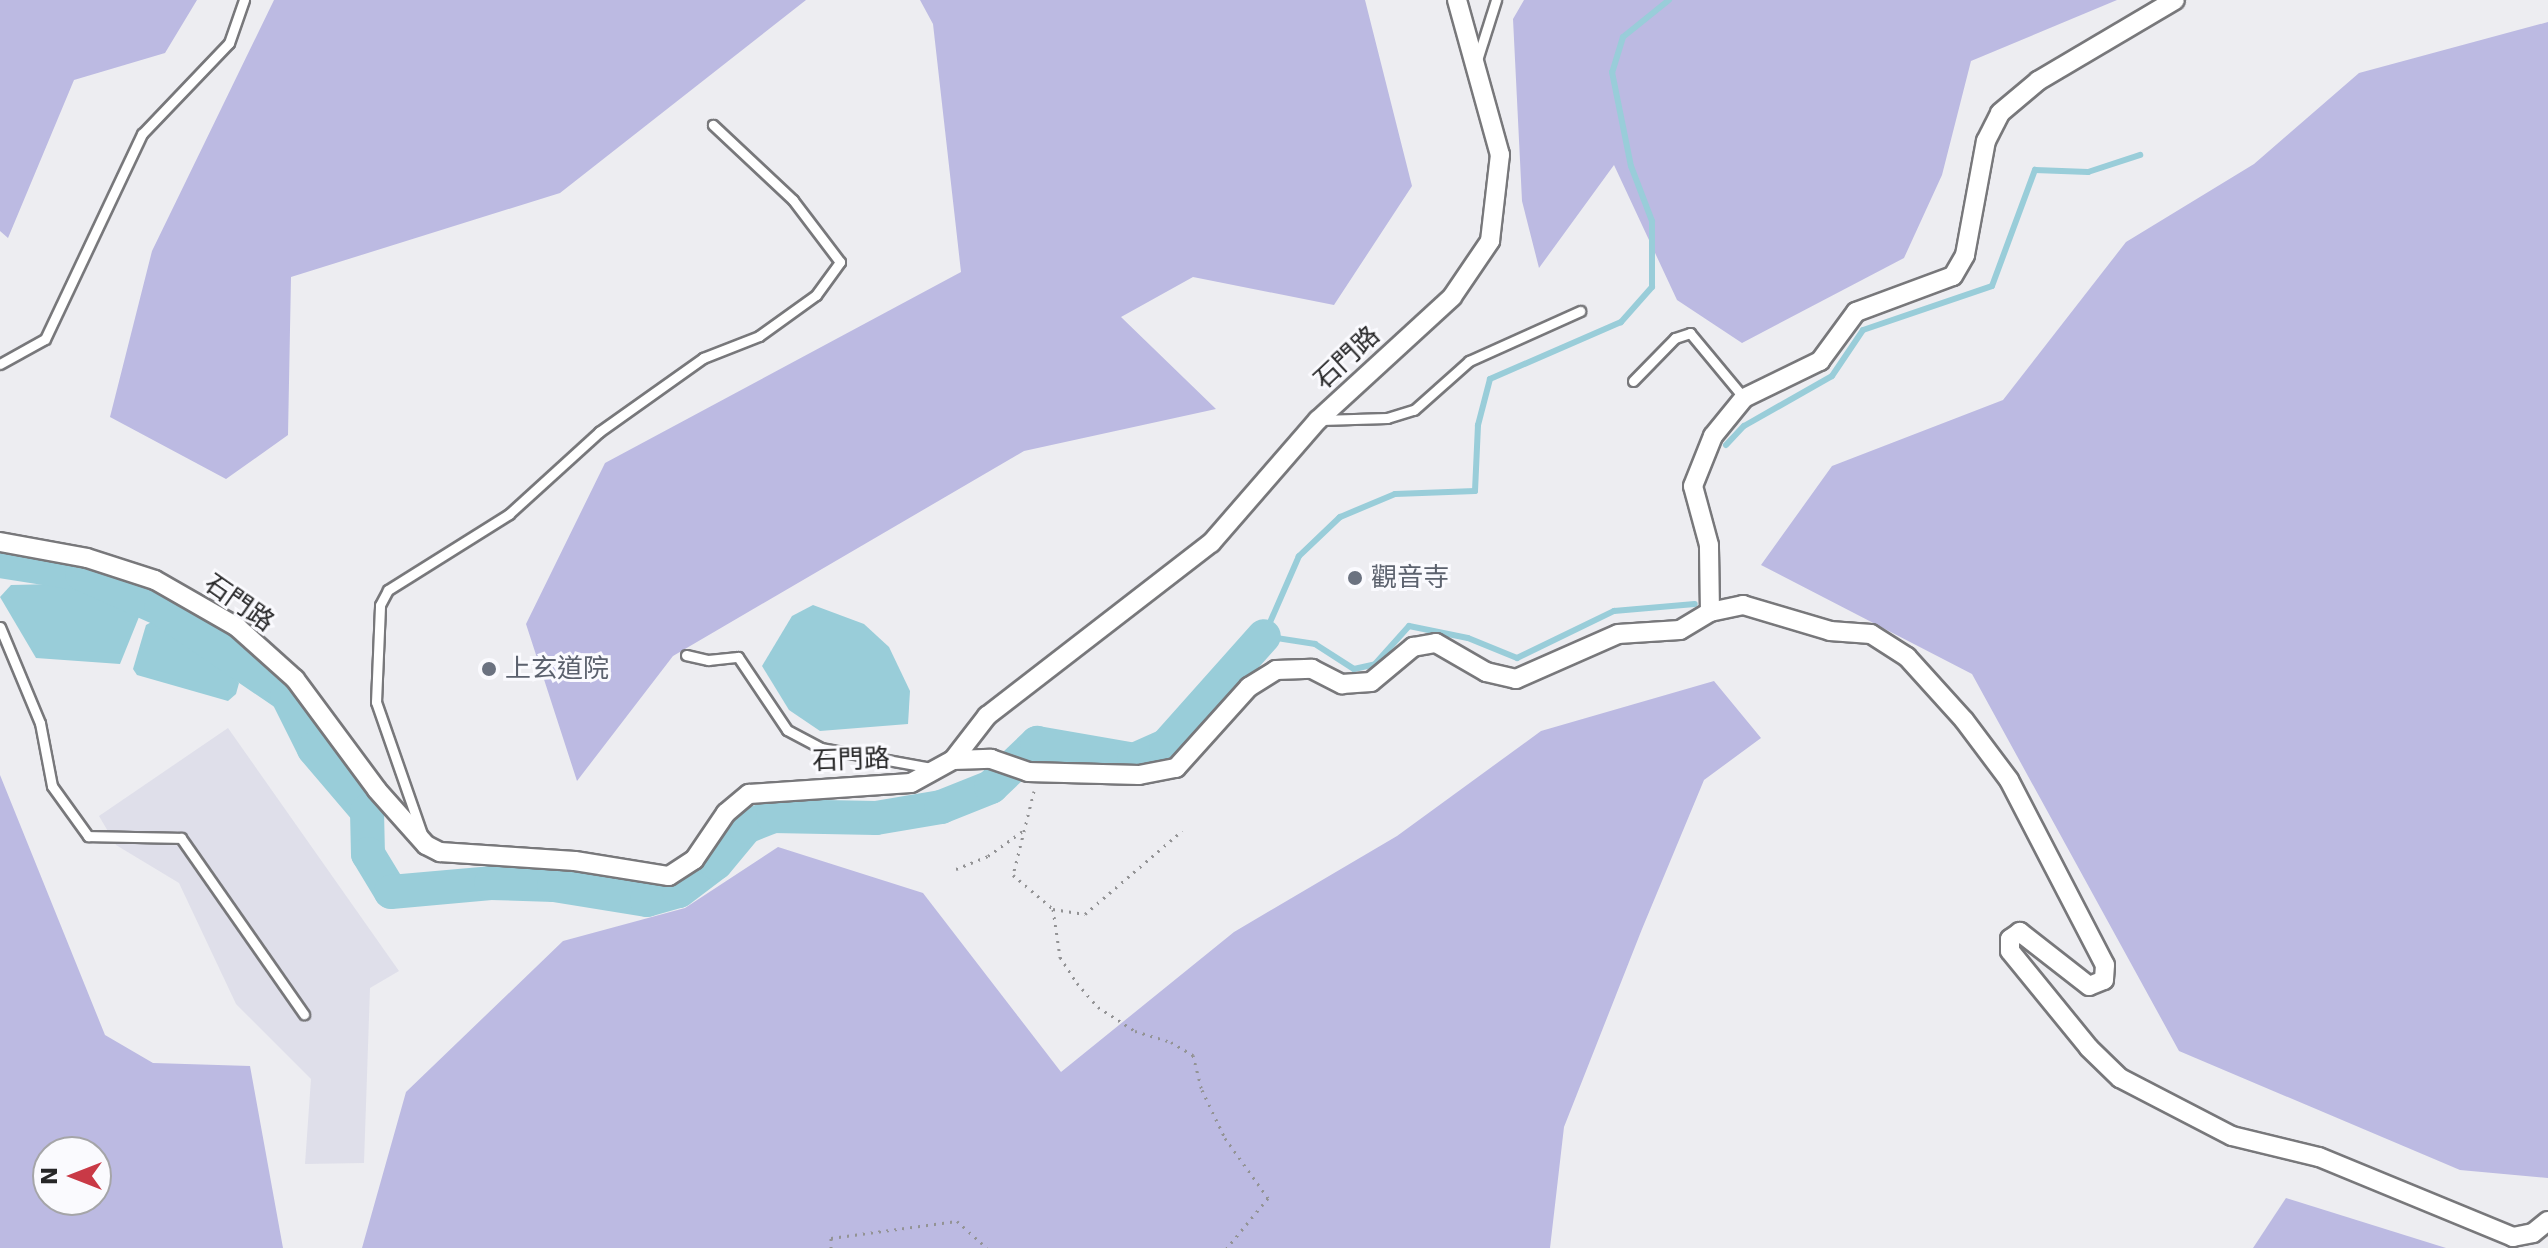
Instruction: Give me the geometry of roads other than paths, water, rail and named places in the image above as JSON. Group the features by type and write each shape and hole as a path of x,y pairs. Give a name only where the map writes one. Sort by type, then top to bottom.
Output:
{"street":[{"name":"石門路","path":"0,542 87,558 155,580 237,627 295,679 377,790 426,845 440,852 575,861 669,876 694,860 726,813 749,794 875,789 911,783 953,760 987,716 1211,543 1318,420 1452,297 1490,241 1500,155 1477,60 1457,0"},
{"path":"1710,612 1709,545 1693,486 1713,436 1744,398 1820,361 1856,312 1953,276 1965,255 1986,141 2000,113 2038,81 2175,0"},
{"path":"953,760 991,759 1028,772 1139,775 1176,768 1249,687 1276,670 1312,669 1342,684 1371,682 1413,647 1436,643 1486,672 1516,679 1618,634 1680,630 1710,612 1743,605 1830,631 1871,634 1907,657 1964,720 2009,780 2105,965 2104,980 2089,986 2020,932 2010,939 2010,951 2089,1048 2120,1078 2232,1136 2330,1161 2513,1237 2533,1233 2548,1221"}],"lane":[{"path":"0,364 45,339 142,134 229,43 244,0"},
{"path":"1477,60 1496,0"},
{"path":"426,845 376,702 380,605 388,590 509,514 599,432 703,358 759,336 782,320 816,295 840,262 793,200 713,125"},
{"path":"1318,420 1387,418 1414,410 1469,361 1580,311"},
{"path":"1633,381 1675,338 1690,333 1744,398"},
{"path":"0,627 40,723 52,786 88,836 181,838 304,1014"},
{"path":"686,655 708,660 738,657 787,730 821,748 936,769"}],"waterway":[{"path":"1669,0 1623,37 1612,72 1631,166 1652,221 1652,287 1621,322 1490,379 1478,425 1475,491 1395,494 1340,517 1299,556 1264,636 1315,644 1354,669 1375,664 1409,626 1468,638 1517,658 1614,611 1695,604"},
{"path":"1726,445 1744,426 1832,376 1863,330 1992,286 2035,170 2088,172 2140,155"},
{"path":"0,561 82,574 161,609 287,695 314,749 367,811 368,854 391,892 491,883 554,885 647,900 679,891 716,863 746,827 773,816 876,818 941,807 991,787 1037,743 1134,760 1166,746 1264,636"}],"place":[{"name":"觀音寺","path":"1355,578"},
{"name":"上玄道院","path":"489,669"}]}
